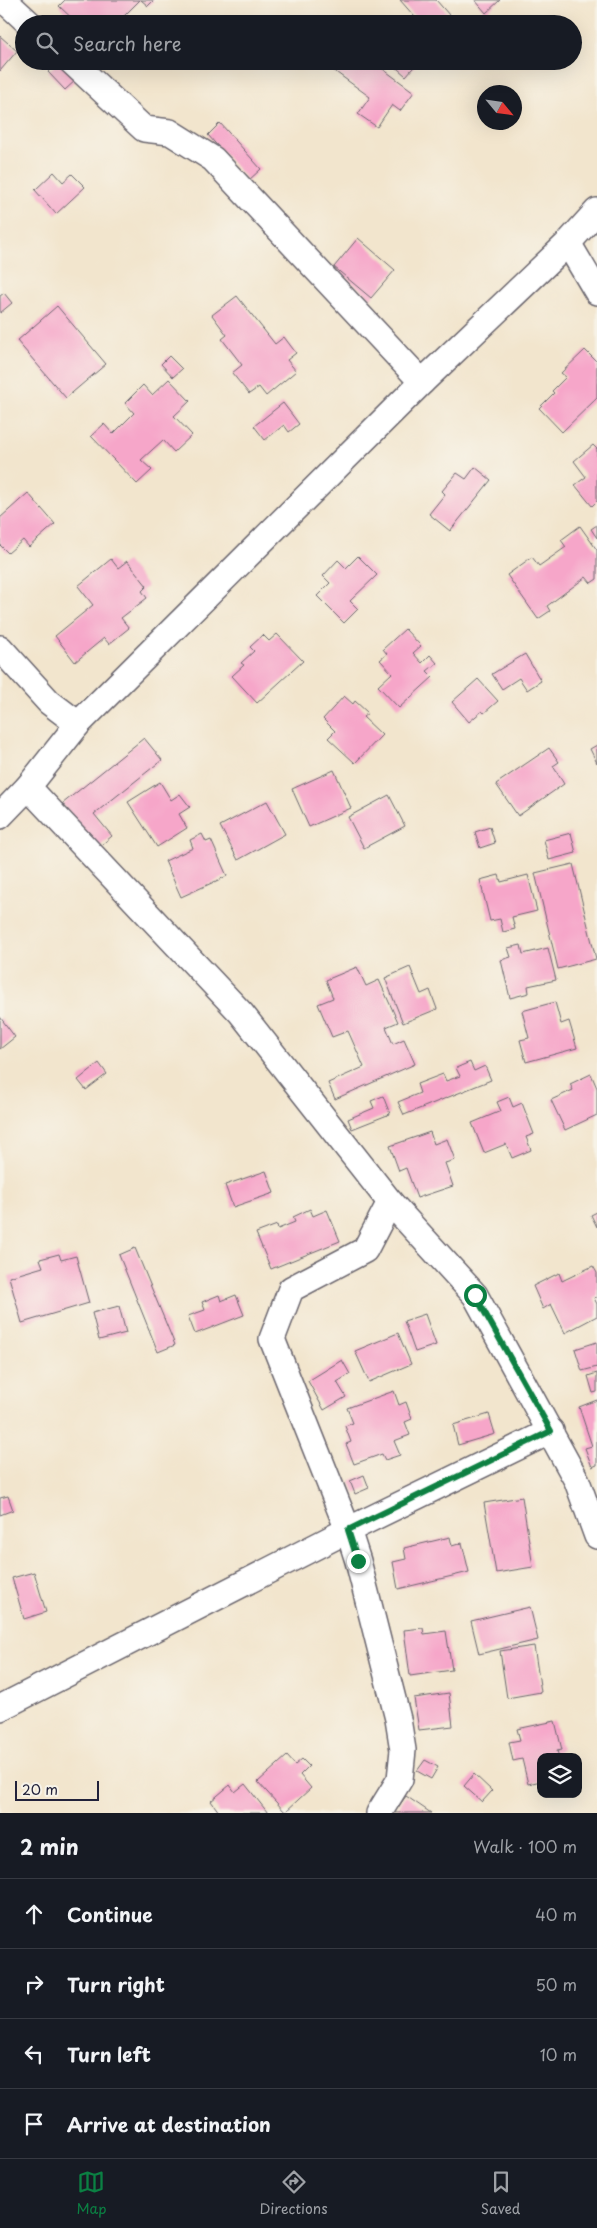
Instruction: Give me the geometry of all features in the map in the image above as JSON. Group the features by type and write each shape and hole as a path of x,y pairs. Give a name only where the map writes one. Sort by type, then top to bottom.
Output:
{"street":[{"path":"4,0 20,15"},
{"path":"81,70 144,129 170,132 213,159 422,382"},
{"path":"0,816 28,787 78,724 422,382 568,244 597,211"},
{"path":"568,244 597,292"},
{"path":"0,648 49,702 78,724"},
{"path":"28,787 241,1013 390,1202 475,1295 578,1481 597,1536"},
{"path":"379,1813 400,1779 404,1750 396,1710 348,1530 272,1339 291,1289 365,1250 390,1202"},
{"path":"0,1708 348,1530 551,1431"}],"building":[{"path":"65,0 140,0 125,15 68,15 59,6"},
{"path":"141,0 154,0 148,6"},
{"path":"400,0 436,0 449,15 413,15"},
{"path":"475,0 500,0 486,13"},
{"path":"0,36 15,49 15,53 0,71"},
{"path":"50,70 68,70 77,79 65,90 48,72"},
{"path":"333,70 384,70 414,92 400,111 392,105 377,127 358,114 370,97"},
{"path":"399,70 411,70 406,76"},
{"path":"220,123 261,169 248,181 208,135"},
{"path":"54,172 63,182 72,174 85,187 56,214 35,190"},
{"path":"358,238 395,270 371,298 334,267"},
{"path":"4,293 12,303 0,313 0,296"},
{"path":"237,296 275,344 284,337 296,353 287,360 296,371 266,396 259,387 249,394 232,373 242,365 222,339 227,335 212,315"},
{"path":"57,306 106,364 66,398 17,341"},
{"path":"585,350 597,362 597,398 562,432 539,408 566,377 561,373"},
{"path":"169,356 182,369 173,377 161,364"},
{"path":"169,379 190,401 174,416 192,435 174,452 163,440 141,460 152,470 137,484 91,436 104,424 113,434 134,413 125,403 143,385 152,395"},
{"path":"283,403 299,424 289,432 284,425 265,440 254,426"},
{"path":"593,445 597,449 597,501 592,506 575,485 586,477 574,461"},
{"path":"475,467 491,480 450,531 429,514 445,494 442,491 457,473 466,479"},
{"path":"28,493 55,524 29,547 23,540 8,553 0,545 0,518"},
{"path":"597,525 597,538 591,529"},
{"path":"580,526 597,550 597,579 591,583 586,577 547,606 550,611 538,619 507,575 532,557 539,566 566,547 561,540"},
{"path":"358,556 377,575 350,601 358,609 344,623 317,596 330,583 323,576 338,560 346,568"},
{"path":"111,559 118,568 127,561 147,586 142,591 147,598 121,618 129,628 109,644 104,638 75,662 55,636 93,605 78,586"},
{"path":"405,629 421,646 413,653 422,663 430,655 437,663 427,671 433,677 399,708 378,686 392,673 380,660 387,654 383,649"},
{"path":"277,634 303,661 257,703 232,676 244,665 241,663 254,651 250,647 263,635 269,641"},
{"path":"525,654 541,681 527,690 519,678 502,689 492,674"},
{"path":"478,679 498,701 484,713 482,711 469,722 452,702"},
{"path":"344,696 353,704 355,701 368,713 363,717 382,735 355,763 328,738 335,731 323,719"},
{"path":"144,738 162,760 94,814 112,836 98,848 62,804"},
{"path":"597,745 597,763 590,749"},
{"path":"549,748 559,762 553,766 564,784 518,816 496,784"},
{"path":"334,770 351,808 309,827 292,789"},
{"path":"160,782 171,800 180,794 190,807 179,814 187,828 157,847 128,802"},
{"path":"389,795 405,826 364,848 348,817"},
{"path":"267,801 285,834 238,860 220,826"},
{"path":"490,827 495,843 480,848 475,832"},
{"path":"571,833 576,853 549,860 544,840"},
{"path":"202,834 206,842 211,840 227,876 181,897 165,861 193,848 190,840"},
{"path":"573,864 596,959 558,969 535,873"},
{"path":"499,875 501,882 528,875 537,911 512,917 515,929 503,932 500,919 490,921 480,880"},
{"path":"521,945 523,954 548,948 556,980 528,986 529,993 510,998 501,960 511,957 508,948"},
{"path":"357,967 366,986 379,980 398,1022 386,1027 393,1044 404,1039 415,1064 335,1099 328,1083 364,1067 348,1031 332,1037 318,1004 333,998 326,980"},
{"path":"410,967 421,994 430,990 437,1009 403,1023 385,978"},
{"path":"555,1002 561,1024 569,1021 577,1048 526,1062 520,1040 529,1038 522,1011"},
{"path":"0,1017 15,1037 0,1049"},
{"path":"470,1062 474,1071 485,1066 491,1080 404,1115 398,1102 420,1093 417,1084 443,1074 446,1081 460,1076 456,1068"},
{"path":"99,1063 107,1074 86,1090 78,1080"},
{"path":"591,1074 597,1088 597,1115 565,1130 551,1100 573,1090 570,1084"},
{"path":"383,1096 390,1114 352,1129 348,1119 374,1108 371,1101"},
{"path":"509,1097 513,1107 522,1103 534,1134 526,1137 531,1150 512,1158 506,1144 484,1153 472,1123 501,1111 497,1102"},
{"path":"430,1132 434,1144 447,1139 455,1160 445,1163 453,1186 417,1198 406,1168 399,1171 390,1146"},
{"path":"266,1171 274,1193 233,1207 225,1185"},
{"path":"310,1209 313,1216 327,1210 340,1241 271,1269 256,1233 277,1225 278,1229 295,1222 293,1217"},
{"path":"597,1212 597,1227 591,1215"},
{"path":"135,1248 175,1345 158,1352 119,1255"},
{"path":"59,1254 61,1260 76,1256 89,1303 22,1323 9,1277 43,1267 40,1259"},
{"path":"593,1266 597,1273 597,1297 594,1298 597,1304 597,1316 565,1333 551,1304 543,1309 533,1286 559,1273 562,1281"},
{"path":"219,1295 221,1301 236,1295 244,1315 195,1334 188,1316 205,1310 202,1302"},
{"path":"119,1306 126,1333 99,1340 92,1313"},
{"path":"425,1314 436,1345 415,1352 404,1321"},
{"path":"398,1333 411,1364 369,1382 355,1351"},
{"path":"597,1342 597,1367 582,1371 575,1349"},
{"path":"342,1360 350,1374 337,1382 346,1397 324,1410 308,1381"},
{"path":"597,1373 597,1392 593,1393 588,1376"},
{"path":"394,1391 399,1405 406,1402 412,1419 405,1422 410,1435 394,1441 400,1455 385,1460 382,1454 354,1464 346,1444 351,1442 345,1426 353,1423 347,1408"},
{"path":"597,1400 597,1465 592,1467 585,1448 592,1446 579,1407"},
{"path":"489,1414 495,1434 458,1445 453,1425"},
{"path":"364,1475 369,1488 355,1494 350,1481"},
{"path":"8,1496 13,1510 0,1515 0,1498"},
{"path":"522,1497 533,1567 496,1573 484,1503"},
{"path":"450,1537 452,1546 462,1543 469,1572 398,1589 393,1562 406,1559 404,1548"},
{"path":"34,1572 46,1612 24,1619 12,1578"},
{"path":"530,1607 538,1640 479,1654 471,1621"},
{"path":"423,1628 424,1634 446,1631 452,1670 410,1676 404,1630"},
{"path":"534,1646 541,1692 507,1698 500,1651"},
{"path":"449,1693 453,1726 419,1730 414,1698"},
{"path":"555,1721 562,1750 557,1751 558,1753 537,1753 537,1782 528,1784 522,1759 513,1761 509,1742 520,1740 517,1729"},
{"path":"287,1756 295,1765 302,1759 309,1766 300,1775 311,1788 285,1812 258,1782"},
{"path":"425,1760 438,1767 431,1779 417,1771"},
{"path":"474,1774 492,1791 482,1802 464,1786"},
{"path":"245,1784 268,1813 218,1813 211,1801 230,1785 235,1792"},
{"path":"406,1796 431,1813 394,1813"}],"route":[{"path":"358,1561 348,1530 551,1431 475,1295"}]}
